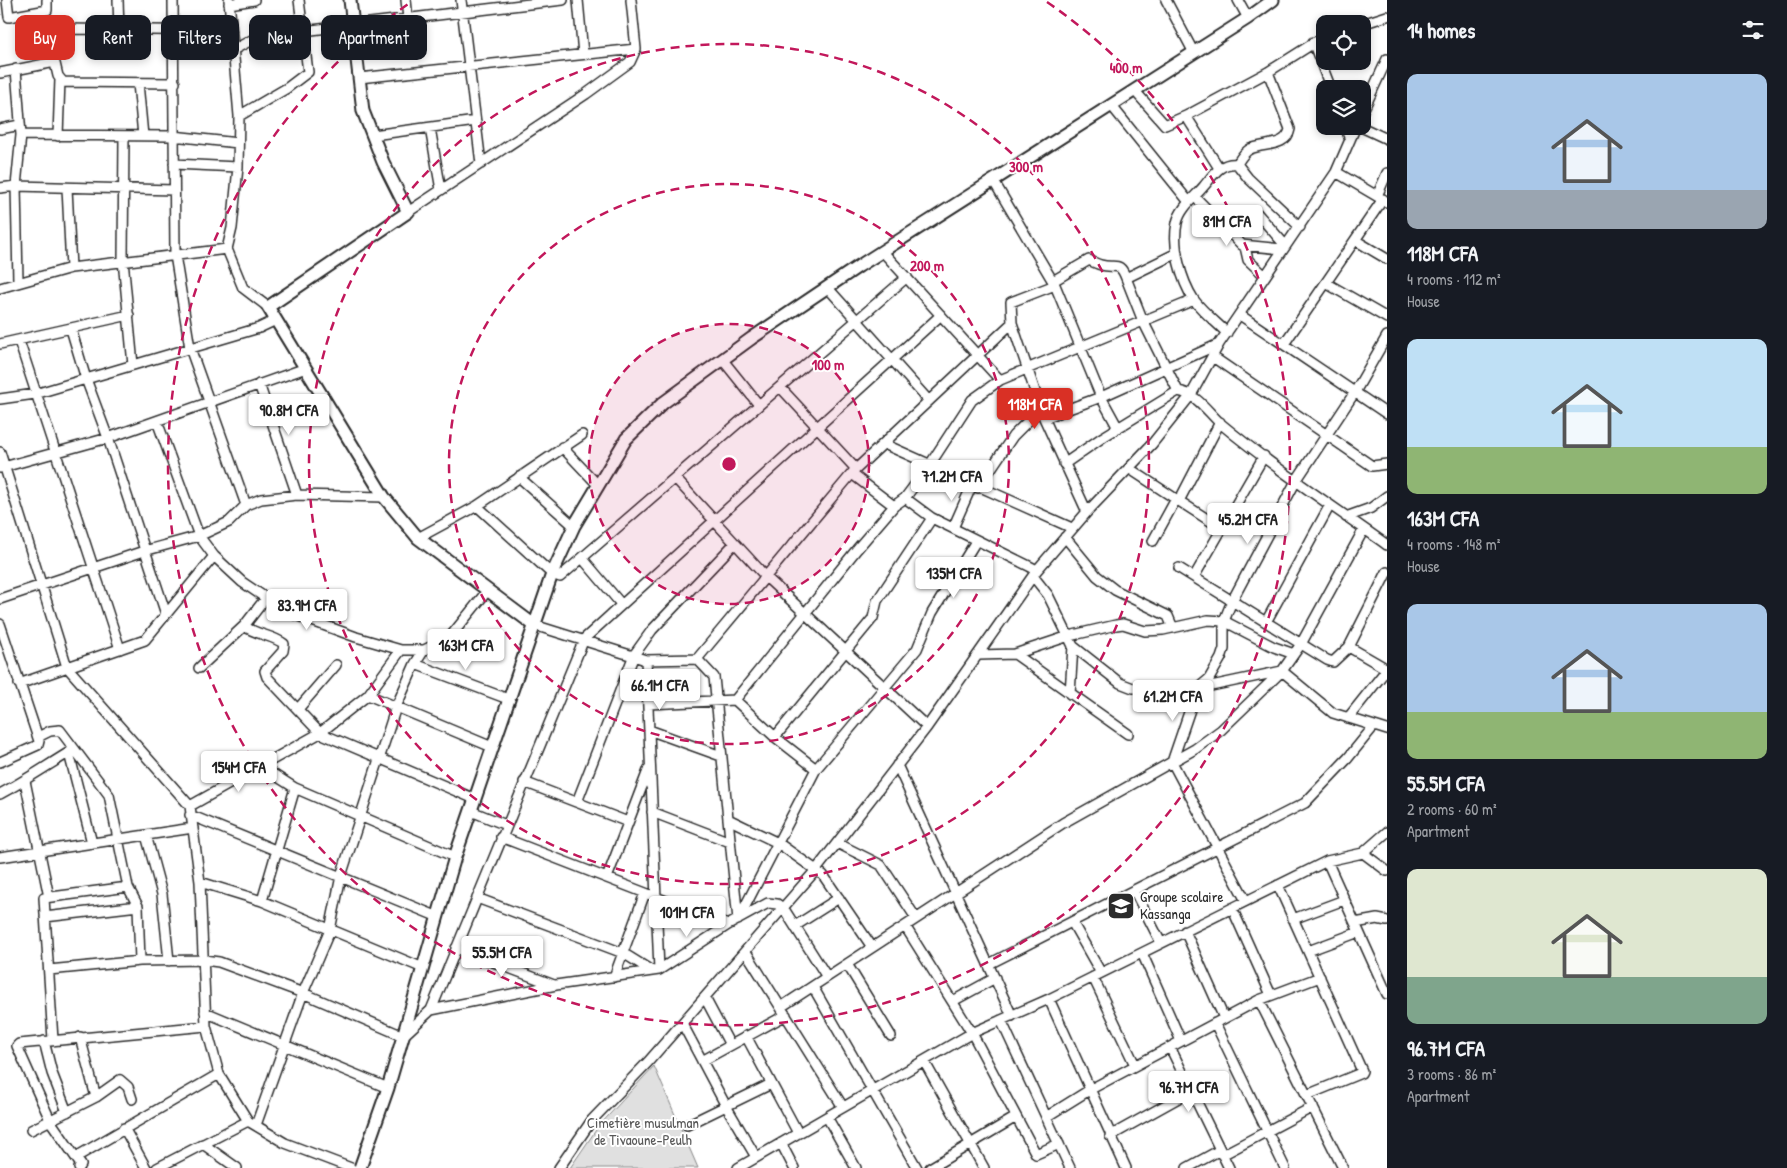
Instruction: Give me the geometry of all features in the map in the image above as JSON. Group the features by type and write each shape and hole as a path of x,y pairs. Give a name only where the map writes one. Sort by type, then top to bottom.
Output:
{"street":[{"path":"8,0 5,18 46,10 47,0"},
{"path":"118,0 118,15"},
{"path":"173,0 174,15"},
{"path":"230,15 229,2 254,0"},
{"path":"299,0 301,15"},
{"path":"350,0 352,15"},
{"path":"406,0 408,15"},
{"path":"461,0 481,164"},
{"path":"427,17 521,2 563,0"},
{"path":"578,0 583,54"},
{"path":"268,307 620,71 630,62 636,49 630,0"},
{"path":"1166,0 1194,53"},
{"path":"1238,0 1248,18"},
{"path":"360,1168 404,1036 436,916 508,699 552,574 574,526 626,440 664,403 722,359 827,287 1248,18 1266,2"},
{"path":"1371,21 1387,16"},
{"path":"1134,90 1161,122 1166,125 1268,72 1316,40"},
{"path":"1313,42 1328,80"},
{"path":"359,78 636,49"},
{"path":"1371,94 1387,59"},
{"path":"0,73 46,64 52,60"},
{"path":"54,60 60,80 58,136"},
{"path":"175,60 175,255 190,348 246,505"},
{"path":"234,60 239,116 238,167 232,228 227,249 243,288 268,307 384,497 418,538 534,625 584,639 646,660 697,659 714,677 738,920"},
{"path":"239,116 287,88 308,72 306,60"},
{"path":"357,60 363,111 383,162 408,212"},
{"path":"16,69 21,136 16,186 18,281"},
{"path":"1237,164 1249,149 1284,140 1289,136 1290,129 1268,72"},
{"path":"60,80 64,82 175,83"},
{"path":"138,83 143,136"},
{"path":"1111,105 1192,199 1245,247 1248,260 1265,276"},
{"path":"1186,116 1219,168"},
{"path":"373,135 476,122"},
{"path":"0,130 20,125"},
{"path":"430,128 441,190"},
{"path":"1371,132 1387,139"},
{"path":"1348,135 1350,140"},
{"path":"559,1168 592,1120 705,998 816,870 927,727 1035,573 1072,528 1130,469 1192,395 1219,344 1336,172 1353,135"},
{"path":"21,136 174,136 238,143"},
{"path":"124,136 123,260 133,365"},
{"path":"1227,333 1194,300 1182,273 1177,253 1177,223 1192,199 1219,168 1229,163 1237,164 1248,178 1300,227"},
{"path":"174,164 238,167"},
{"path":"1336,172 1382,199"},
{"path":"1284,344 1382,199 1387,173"},
{"path":"993,180 1054,283 1102,397 1118,428"},
{"path":"0,188 16,186 174,190"},
{"path":"67,188 71,268"},
{"path":"1256,212 1284,247"},
{"path":"1355,240 1387,259"},
{"path":"1245,247 1284,247"},
{"path":"0,288 18,281 71,268 123,260 227,249"},
{"path":"883,252 1000,380"},
{"path":"1126,278 1177,253"},
{"path":"1087,512 1044,418 1012,323 1010,302 1054,283 1090,260 1103,266 1117,266 1123,269 1143,321 1178,391 1192,395 1220,422 1296,481 1387,545"},
{"path":"477,506 552,574 560,577 907,277"},
{"path":"1326,283 1387,318"},
{"path":"827,287 929,401"},
{"path":"735,700 894,506 905,498 929,466 972,400 1000,380 1194,300"},
{"path":"0,344 128,315"},
{"path":"404,1036 431,1010 584,639 941,315"},
{"path":"1240,315 1387,414"},
{"path":"0,399 36,394 259,328 276,320"},
{"path":"697,659 767,578 854,472 1012,323"},
{"path":"71,329 86,379 108,438 166,614"},
{"path":"1246,901 1172,762 1197,689 1209,679 1221,658 1224,649 1224,621 1232,601 1296,481 1355,392 1387,336"},
{"path":"19,341 120,649"},
{"path":"1044,418 1102,397 1219,344"},
{"path":"1213,357 1372,466 1387,464"},
{"path":"722,359 759,405"},
{"path":"2,467 108,438 306,368"},
{"path":"258,384 296,495"},
{"path":"780,387 818,428 854,472 894,506"},
{"path":"1064,464 1178,391"},
{"path":"953,528 975,487 1013,436 1041,408"},
{"path":"157,421 199,536 214,556 242,582 285,611 356,637 401,650 424,650 450,638 488,590"},
{"path":"1153,541 1220,422"},
{"path":"418,538 477,506 582,435"},
{"path":"884,444 975,487 1072,528"},
{"path":"562,447 598,484"},
{"path":"0,452 2,467 67,667 190,810 276,850 436,916"},
{"path":"1194,577 1264,456"},
{"path":"1130,469 1221,528"},
{"path":"519,477 574,526"},
{"path":"675,478 767,578 927,727"},
{"path":"0,599 144,551 199,536 229,522 246,505 261,499 296,495 384,497"},
{"path":"1346,516 1371,508 1387,496"},
{"path":"905,498 932,518 1035,573 1073,646 1070,694"},
{"path":"1266,622 1330,505"},
{"path":"776,737 873,618 877,601 932,518"},
{"path":"702,1061 746,1036 846,964 1063,823 1172,762 1222,730 1282,671 1301,644 1364,529"},
{"path":"1065,537 1097,576 1115,590 1168,616 1173,628"},
{"path":"738,920 816,769 917,649 932,613 976,541"},
{"path":"577,802 634,655 652,630 735,543"},
{"path":"19,684 145,640 214,556"},
{"path":"583,559 621,604"},
{"path":"1179,568 1333,662 1349,647 1387,572"},
{"path":"199,668 244,626 265,599"},
{"path":"979,655 1015,654 1069,636 1123,624 1145,631 1173,628 1208,620 1224,621 1274,648 1294,654"},
{"path":"0,624 38,737 38,745 0,762"},
{"path":"244,626 254,634 280,641 284,644 283,651 265,672 320,733 379,760 475,799"},
{"path":"1073,646 1120,683 1133,688 1197,689 1282,671"},
{"path":"1348,718 1387,669 1349,647"},
{"path":"190,810 320,733 368,695 401,650"},
{"path":"163,1167 203,1144 252,1123 330,930 341,876 396,706 415,664 424,650"},
{"path":"1015,654 1128,734"},
{"path":"646,660 656,897 655,971"},
{"path":"415,664 508,699"},
{"path":"298,709 336,665"},
{"path":"1282,671 1333,713 1387,730"},
{"path":"368,695 492,747"},
{"path":"648,704 735,700 776,737 816,769"},
{"path":"989,964 1304,803 1348,758 1374,726"},
{"path":"38,737 50,731 60,730 71,751 109,795 128,887 138,906 140,961"},
{"path":"649,730 722,756"},
{"path":"0,794 25,781 71,751"},
{"path":"71,751 92,843"},
{"path":"607,878 650,763"},
{"path":"897,766 1012,1016"},
{"path":"262,767 295,788 456,857"},
{"path":"25,781 50,897"},
{"path":"524,782 628,822"},
{"path":"262,901 295,788"},
{"path":"190,810 200,882 206,1026 219,1074 252,1123 285,1143 350,1168"},
{"path":"471,811 506,825"},
{"path":"652,812 730,842"},
{"path":"728,819 778,843 824,875 872,948"},
{"path":"0,856 193,828"},
{"path":"738,1168 972,1033 1049,999 1327,861 1363,853 1387,832"},
{"path":"146,835 162,894 169,961"},
{"path":"502,837 728,925"},
{"path":"837,843 881,865 916,918"},
{"path":"1363,853 1387,871"},
{"path":"1327,861 1387,994"},
{"path":"200,882 262,901 423,968"},
{"path":"1278,885 1362,1071 1307,1095"},
{"path":"67,1112 52,1074 49,1040 49,970 44,898 128,887"},
{"path":"1134,890 1161,943"},
{"path":"614,977 645,893"},
{"path":"476,898 623,953 655,971"},
{"path":"795,926 838,898"},
{"path":"1294,919 1344,900"},
{"path":"431,1010 556,985 655,971 728,925 768,903 777,904 784,909 827,977"},
{"path":"45,917 138,906"},
{"path":"1232,908 1271,995"},
{"path":"1308,951 1375,919 1387,921"},
{"path":"1072,922 1097,975 1135,1065"},
{"path":"905,926 972,1033 1036,1154 1059,1144"},
{"path":"1185,931 1224,1018"},
{"path":"456,948 556,985"},
{"path":"746,952 843,1107"},
{"path":"1142,953 1181,1041"},
{"path":"49,970 140,961 204,960 219,962 404,1036"},
{"path":"846,964 891,1036"},
{"path":"1046,1117 1091,1089 1259,1000 1320,977"},
{"path":"953,1001 995,978"},
{"path":"812,987 917,1168"},
{"path":"705,998 730,1045"},
{"path":"1049,999 1126,1168"},
{"path":"1259,1000 1343,1168"},
{"path":"205,1012 388,1088"},
{"path":"1001,1020 1070,1168"},
{"path":"682,1023 726,1106 756,1157"},
{"path":"1215,1023 1285,1168"},
{"path":"79,1168 81,1165 51,1122 17,1046 21,1042 206,1026"},
{"path":"746,1036 798,1133"},
{"path":"80,1037 96,1097"},
{"path":"1170,1047 1228,1168"},
{"path":"924,1061 984,1168"},
{"path":"76,1157 219,1074"},
{"path":"31,1130 51,1122 96,1097 120,1080 128,1087 132,1099"},
{"path":"687,1125 771,1084"},
{"path":"1110,1136 1191,1091"},
{"path":"1187,1168 1267,1131 1313,1107"},
{"path":"827,1116 856,1168"},
{"path":"930,1168 1016,1117"},
{"path":"124,1128 146,1168"},
{"path":"781,1143 794,1168"},
{"path":"203,1144 237,1168"},
{"path":"320,1168 325,1159"}],"green space":[{"name":"Cimetière musulman de Tivaoune-Peulh","path":"654,1066 698,1168 570,1168 598,1127"}],"place":[{"name":"Groupe scolaire Kassanga","path":"1121,906"}]}
